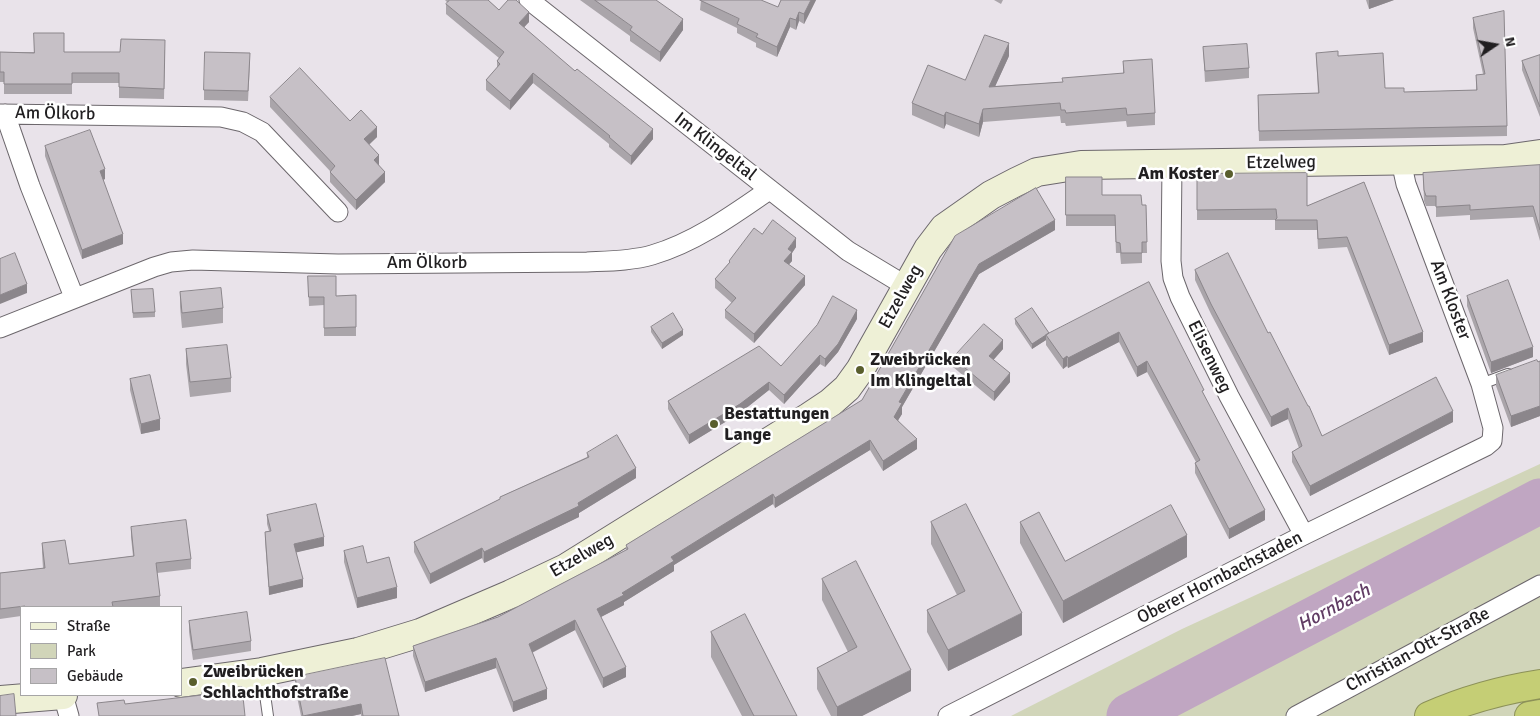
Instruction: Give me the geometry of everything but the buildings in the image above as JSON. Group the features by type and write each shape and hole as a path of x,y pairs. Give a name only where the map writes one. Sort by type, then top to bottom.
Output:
{"highway":[{"path":"1429,716 1456,704 1485,695 1540,684"},
{"path":"1529,716 1540,714"}],"street":[{"name":"Im Klingeltal","path":"529,0 848,251 906,286"},
{"name":"Am Ölkorb","path":"74,297 2,114 221,117 244,122 262,132 338,212"},
{"name":"Etzelweg","path":"182,684 262,672 358,652 420,632 511,594 566,568 830,403 847,388 860,370 906,286 928,249 944,228 991,195 1037,172 1081,165 1505,159 1540,154"},
{"name":"Am Kloster","path":"1402,161 1406,184 1481,384 1493,428 1492,440"},
{"name":"Elisenweg","path":"1172,164 1171,261 1173,278 1180,297 1228,396 1304,535"},
{"name":"Am Ölkorb","path":"0,328 74,297 171,262 193,260 338,264 624,260 673,248 742,210 769,190"},
{"name":"Oberer Hornbachstaden","path":"948,716 1304,535 1486,446 1492,440"},
{"name":"Christian-Ott-Straße","path":"1296,716 1540,585"},
{"path":"0,700 50,696"},
{"path":"63,696 69,716"}],"lane":[{"path":"1481,384 1515,372"},
{"path":"262,672 268,716"}],"green space":[{"path":"1540,464 1540,716 1011,716 1182,629"}],"waterway":[{"name":"Hornbach","path":"1129,716 1540,501"}],"place":[{"name":"Am Koster","path":"1229,174"},
{"name":"Zweibrücken Im Klingeltal","path":"860,370"},
{"name":"Bestattungen Lange","path":"714,424"},
{"name":"Zweibrücken Schlachthofstraße","path":"193,682"}]}
